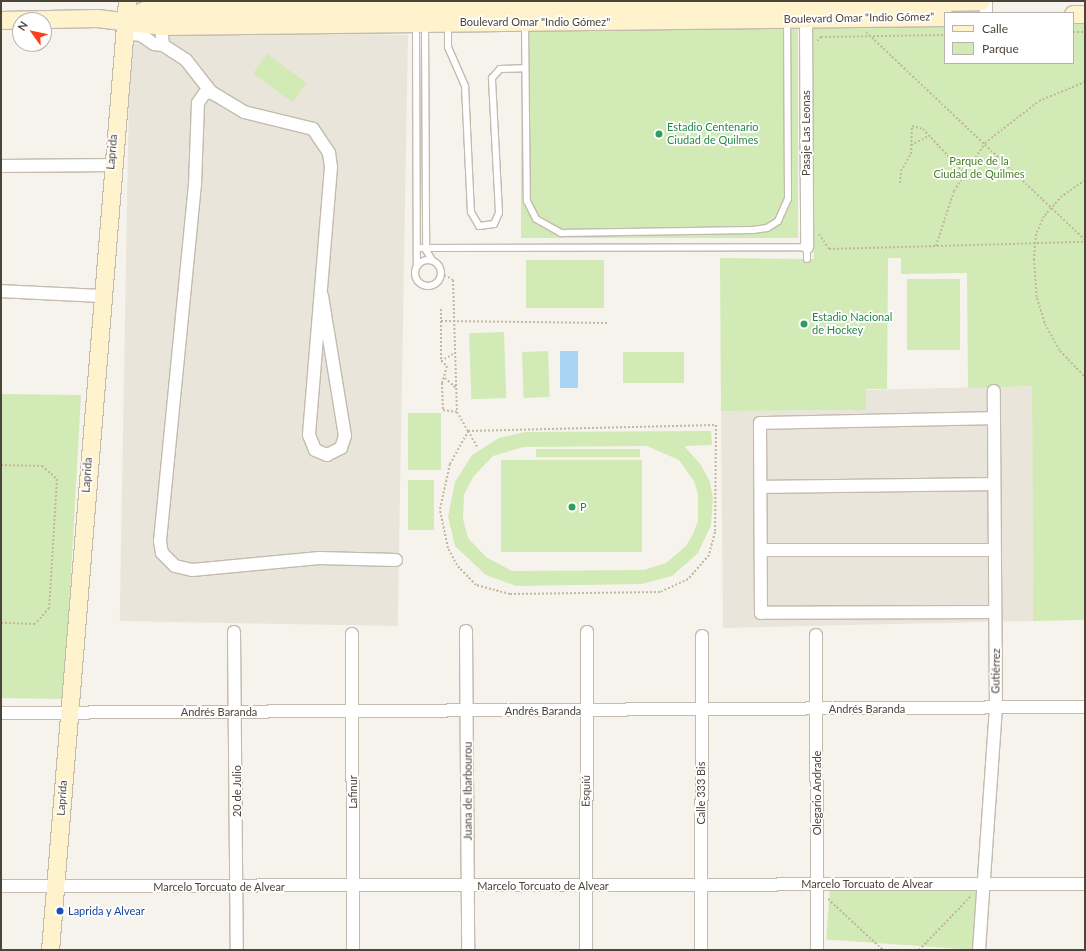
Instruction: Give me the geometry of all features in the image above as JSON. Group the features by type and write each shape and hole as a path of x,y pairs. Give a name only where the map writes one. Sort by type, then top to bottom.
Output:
{"main road":[{"name":"Laprida","path":"50,950 100,296 126,1"},
{"path":"795,13 981,1"},
{"path":"1,20 125,26 144,10 572,10"},
{"name":"Boulevard Omar \"Indio Gómez\"","path":"125,26 161,26 348,11 420,22 525,23 572,10 944,17"},
{"path":"1074,14 1085,14"}],"street":[{"path":"986,1 986,12"},
{"name":"Pasaje Las Leonas","path":"795,13 807,247"},
{"path":"125,26 154,44 163,45 186,60 211,92 244,112 304,126 321,138 331,167 322,296 309,435 315,450 327,455 341,448 345,436 322,296"},
{"path":"161,26 163,45"},
{"path":"211,92 204,94 198,104 195,184 160,541 192,570 320,558 396,560"},
{"path":"1,166 111,165"},
{"path":"1,291 100,296"},
{"name":"Gutiérrez","path":"978,950 996,708 994,612 994,391"},
{"path":"994,418 760,423 761,613 994,612"},
{"path":"761,487 994,484"},
{"path":"761,550 994,550"},
{"name":"Juana de Ibarbourou","path":"466,631 468,711 468,950"},
{"name":"20 de Julio","path":"234,632 237,712 237,950"},
{"name":"Esquiú","path":"586,950 585,886 587,632"},
{"name":"Lafinur","path":"352,634 353,950"},
{"name":"Olegario Andrade","path":"816,635 817,950"},
{"name":"Calle 333 Bis","path":"700,950 702,636"},
{"name":"Andrés Baranda","path":"1,713 1085,708"},
{"name":"Marcelo Torcuato de Alvear","path":"1,886 352,887 701,884 817,890 982,883 1085,884"}],"lane":[{"path":"525,23 524,68 527,201 543,225 561,233 767,228 778,222 788,199 795,13"},
{"path":"420,22 426,248 441,273 433,286 422,285 415,276 419,248 420,22"},
{"path":"448,22 448,47 465,86 471,212 479,226 494,224 499,212 492,78 500,69 524,68"},
{"path":"419,248 807,247 807,259"},
{"path":"417,265 432,260"}],"path":[{"path":"865,31 1085,241"},
{"path":"1074,32 1085,32"},
{"path":"815,43 821,37 944,35"},
{"path":"936,246 948,208 964,173 984,144 1039,101 1085,82"},
{"path":"900,184 911,145 912,126 929,136 964,173"},
{"path":"911,145 929,136"},
{"path":"1085,180 1051,207 1040,225 1035,244 1035,284 1045,324 1060,350 1085,377"},
{"path":"816,230 829,249 1035,244 1085,241"},
{"path":"441,273 452,280 457,412 478,448"},
{"path":"441,309 441,361"},
{"path":"441,321 607,323"},
{"path":"441,361 455,352"},
{"path":"441,361 447,366 445,378 442,383 442,410 457,412"},
{"path":"445,378 456,388"},
{"path":"716,425 716,517 709,555 688,579 660,592 510,594 476,585 457,565 448,548 440,509 450,464 468,431 716,425"},
{"path":"1,465 42,466 57,479 49,608 35,624 1,623"},
{"path":"919,950 982,883"},
{"path":"817,890 883,950"}],"shaded area":[{"path":"130,30 408,35 398,626 120,621"},
{"path":"1032,386 1033,621 723,628 721,411 866,410 866,390"}],"green space":[{"name":"Parque de la Ciudad de Quilmes","path":"1074,23 1085,23 1085,620 1033,621 1032,386 968,388 967,273 901,274 901,258 888,258 887,389 866,389 866,410 721,411 720,258 814,259 809,28 944,25 944,64 1074,64"},
{"name":"Estadio Centenario Ciudad de Quilmes","path":"521,26 798,26 798,238 521,238"},
{"path":"267,54 307,83 293,102 253,73"},
{"path":"526,260 604,260 604,308 526,308"},
{"path":"907,279 960,279 960,350 907,350"},
{"path":"504,332 506,398 471,399 469,333"},
{"path":"548,351 550,397 524,398 522,352"},
{"path":"623,352 684,352 684,383 623,383"},
{"path":"1,394 81,395 64,699 1,698"},
{"path":"408,413 441,413 441,470 408,470"},
{"path":"711,431 712,445 684,446 701,465 710,482 713,498 711,525 698,553 672,576 642,584 516,586 486,575 455,546 448,517 455,482 472,455 499,438 525,432","holes":["647,446 679,460 694,481 698,494 698,521 686,546 666,563 644,570 512,571 486,557 468,538 463,519 464,495 473,477 493,456 523,447"]},
{"path":"536,449 640,449 640,457 536,457"},
{"name":"P","path":"501,460 642,460 642,552 501,552"},
{"path":"408,480 434,480 434,530 408,530"},
{"path":"830,881 977,891 973,950 826,940"}],"water":[{"path":"560,351 578,351 578,388 560,388"}],"place":[{"name":"Estadio Centenario Ciudad de Quilmes","path":"659,134"},
{"name":"Estadio Nacional de Hockey","path":"804,324"},
{"name":"P","path":"572,507"},
{"name":"Laprida y Alvear","path":"60,911"}]}
